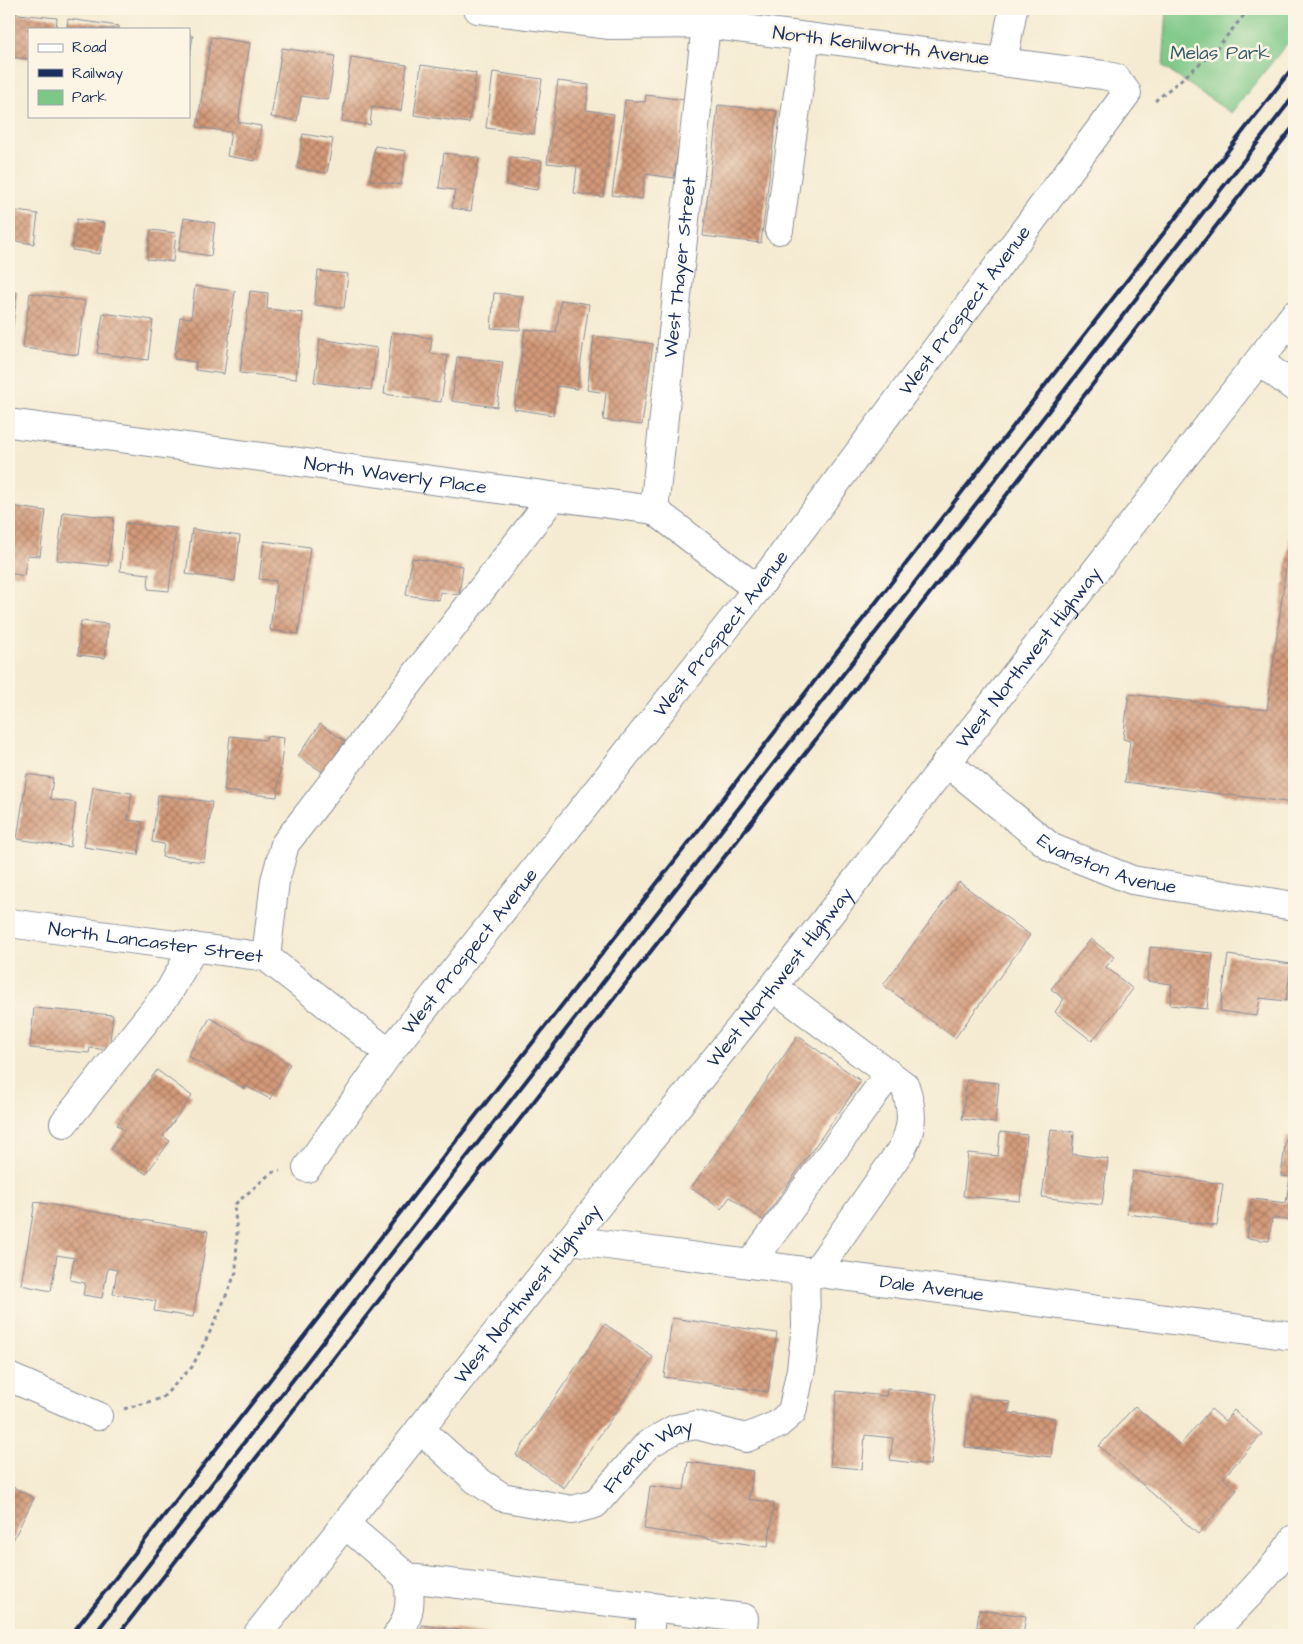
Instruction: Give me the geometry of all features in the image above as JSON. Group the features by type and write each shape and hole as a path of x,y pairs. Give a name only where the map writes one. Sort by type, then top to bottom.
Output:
{"street":[{"name":"North Kenilworth Avenue","path":"478,9 610,25 706,24 1002,62 1116,78 1127,93"},
{"path":"1002,62 1013,9"},
{"name":"West Thayer Street","path":"654,510 706,24"},
{"path":"779,230 806,37"},
{"name":"West Prospect Avenue","path":"307,1168 389,1053 757,589 1127,93"},
{"name":"West Northwest Highway","path":"257,1635 773,987 1294,315"},
{"path":"1259,361 1294,387"},
{"name":"North Waverly Place","path":"9,423 654,510"},
{"path":"266,957 275,881 285,844 553,497"},
{"path":"654,510 757,589"},
{"name":"Evanston Avenue","path":"946,762 1052,848 1132,880 1294,906"},
{"name":"North Lancaster Street","path":"9,923 266,957 389,1053"},
{"path":"64,1123 170,990 194,947"},
{"path":"773,987 904,1086 911,1105 908,1137 810,1272"},
{"path":"750,1264 889,1074"},
{"name":"Dale Avenue","path":"570,1240 1294,1336"},
{"name":"French Way","path":"420,1429 475,1479 502,1497 572,1510 596,1504 647,1445 675,1429 696,1425 746,1438 777,1425 792,1412 801,1369 810,1272"},
{"path":"9,1377 98,1416"},
{"path":"345,1524 408,1578 744,1618 742,1635"},
{"path":"1209,1635 1229,1616 1279,1560 1294,1538"},
{"path":"397,1635 405,1624 410,1610 411,1596 408,1578"},
{"path":"649,1635 652,1607"}],"path":[{"path":"98,1416 162,1398 192,1367 215,1322 236,1272 237,1232 234,1204 271,1173 307,1168"}],"green space":[{"name":"Melas Park","path":"1167,9 1294,9 1294,35 1231,113 1163,67"}],"building":[{"path":"9,13 57,18 56,28 28,28 28,59 9,57"},
{"path":"68,19 119,26 119,28 67,28"},
{"path":"190,36 193,36 190,55"},
{"path":"211,37 250,43 238,122 261,126 255,161 227,156 231,132 197,127"},
{"path":"282,48 335,56 328,100 301,96 297,121 271,117"},
{"path":"351,57 407,65 401,111 372,107 370,125 342,121"},
{"path":"421,65 476,73 469,123 414,115"},
{"path":"493,72 542,79 534,134 486,128"},
{"path":"558,81 589,85 586,110 614,114 603,197 574,193 577,166 547,163"},
{"path":"646,95 685,100 674,178 645,174 642,199 612,195 625,100 645,102"},
{"path":"718,105 777,111 761,243 703,236"},
{"path":"303,134 333,139 327,173 297,168"},
{"path":"375,146 406,151 401,185 370,180"},
{"path":"444,153 479,158 471,211 452,208 455,190 439,188"},
{"path":"511,157 542,161 537,190 506,185"},
{"path":"9,210 38,214 34,244 9,240"},
{"path":"184,218 215,223 211,256 179,251"},
{"path":"77,219 105,223 100,254 72,250"},
{"path":"151,230 176,233 173,262 147,259"},
{"path":"318,271 348,274 344,308 314,305"},
{"path":"195,286 235,291 224,374 195,370 196,362 174,359 180,317 191,318"},
{"path":"9,291 17,292 11,343 9,343"},
{"path":"250,291 268,293 267,309 303,313 296,379 240,373"},
{"path":"30,293 85,301 78,355 23,348"},
{"path":"494,293 523,296 520,330 491,328"},
{"path":"561,300 589,304 577,389 557,386 553,415 514,409 525,329 556,333"},
{"path":"103,313 153,320 148,360 97,353"},
{"path":"392,332 432,338 430,353 448,356 441,402 384,394"},
{"path":"594,336 653,344 642,425 603,420 606,393 587,390"},
{"path":"320,339 377,348 371,390 314,382"},
{"path":"457,357 503,362 497,407 452,401"},
{"path":"9,506 46,511 40,556 27,555 24,576 9,573"},
{"path":"63,512 114,518 108,566 57,560"},
{"path":"1293,515 1294,803 1125,782 1130,741 1123,739 1129,694 1267,710"},
{"path":"125,523 176,528 169,591 148,589 149,574 120,571"},
{"path":"192,529 240,536 235,581 186,574"},
{"path":"264,541 310,547 298,634 270,630 276,581 259,579"},
{"path":"412,558 463,566 459,595 440,592 439,600 406,595"},
{"path":"81,621 108,624 105,658 78,655"},
{"path":"320,724 345,741 324,773 298,756"},
{"path":"230,736 266,740 266,736 284,738 277,797 224,791"},
{"path":"27,774 53,778 50,799 76,803 70,847 17,839"},
{"path":"93,787 132,793 128,820 143,822 138,855 84,847"},
{"path":"158,795 212,802 204,862 162,857 164,844 152,842"},
{"path":"959,882 1030,935 955,1038 883,985"},
{"path":"1091,939 1114,957 1106,967 1133,989 1092,1041 1055,1012 1064,999 1051,989"},
{"path":"1150,947 1213,953 1207,1009 1170,1005 1172,984 1147,981"},
{"path":"1228,955 1291,964 1286,1001 1260,998 1257,1016 1220,1011"},
{"path":"34,1008 113,1015 109,1050 90,1048 89,1053 30,1048"},
{"path":"210,1018 290,1064 270,1099 246,1086 245,1089 188,1056"},
{"path":"798,1036 861,1081 763,1220 730,1197 721,1209 691,1188"},
{"path":"157,1070 192,1096 163,1136 170,1141 146,1174 111,1149 124,1130 117,1125"},
{"path":"967,1080 999,1083 995,1123 962,1119"},
{"path":"1051,1129 1074,1132 1072,1154 1108,1159 1102,1205 1042,1197"},
{"path":"1000,1132 1027,1135 1020,1201 963,1196 968,1153 998,1156"},
{"path":"1286,1137 1294,1138 1294,1221 1272,1218 1269,1241 1247,1238 1252,1199 1286,1203 1290,1177 1281,1176"},
{"path":"1133,1171 1223,1184 1217,1226 1127,1214"},
{"path":"35,1202 208,1231 193,1317 154,1311 156,1301 113,1294 117,1270 108,1268 102,1298 83,1295 85,1283 70,1280 74,1258 57,1255 51,1291 21,1285"},
{"path":"672,1318 777,1333 768,1392 664,1377"},
{"path":"605,1324 653,1357 564,1488 516,1455"},
{"path":"887,1389 937,1394 930,1465 890,1460 893,1438 865,1435 862,1469 830,1466 837,1391 886,1396"},
{"path":"971,1397 1010,1402 1009,1413 1055,1418 1051,1457 965,1447"},
{"path":"1135,1406 1180,1445 1211,1409 1225,1421 1234,1410 1262,1434 1223,1478 1237,1490 1198,1534 1099,1446"},
{"path":"688,1462 753,1471 749,1499 774,1503 768,1547 644,1529 650,1486 684,1490"},
{"path":"9,1485 34,1498 9,1548"},
{"path":"979,1610 1026,1616 1023,1635 976,1635"},
{"path":"422,1625 491,1634 491,1635 420,1635"}],"railway":[{"path":"71,1635 1294,66"},
{"path":"94,1635 1294,96"},
{"path":"118,1635 1294,126"}]}
